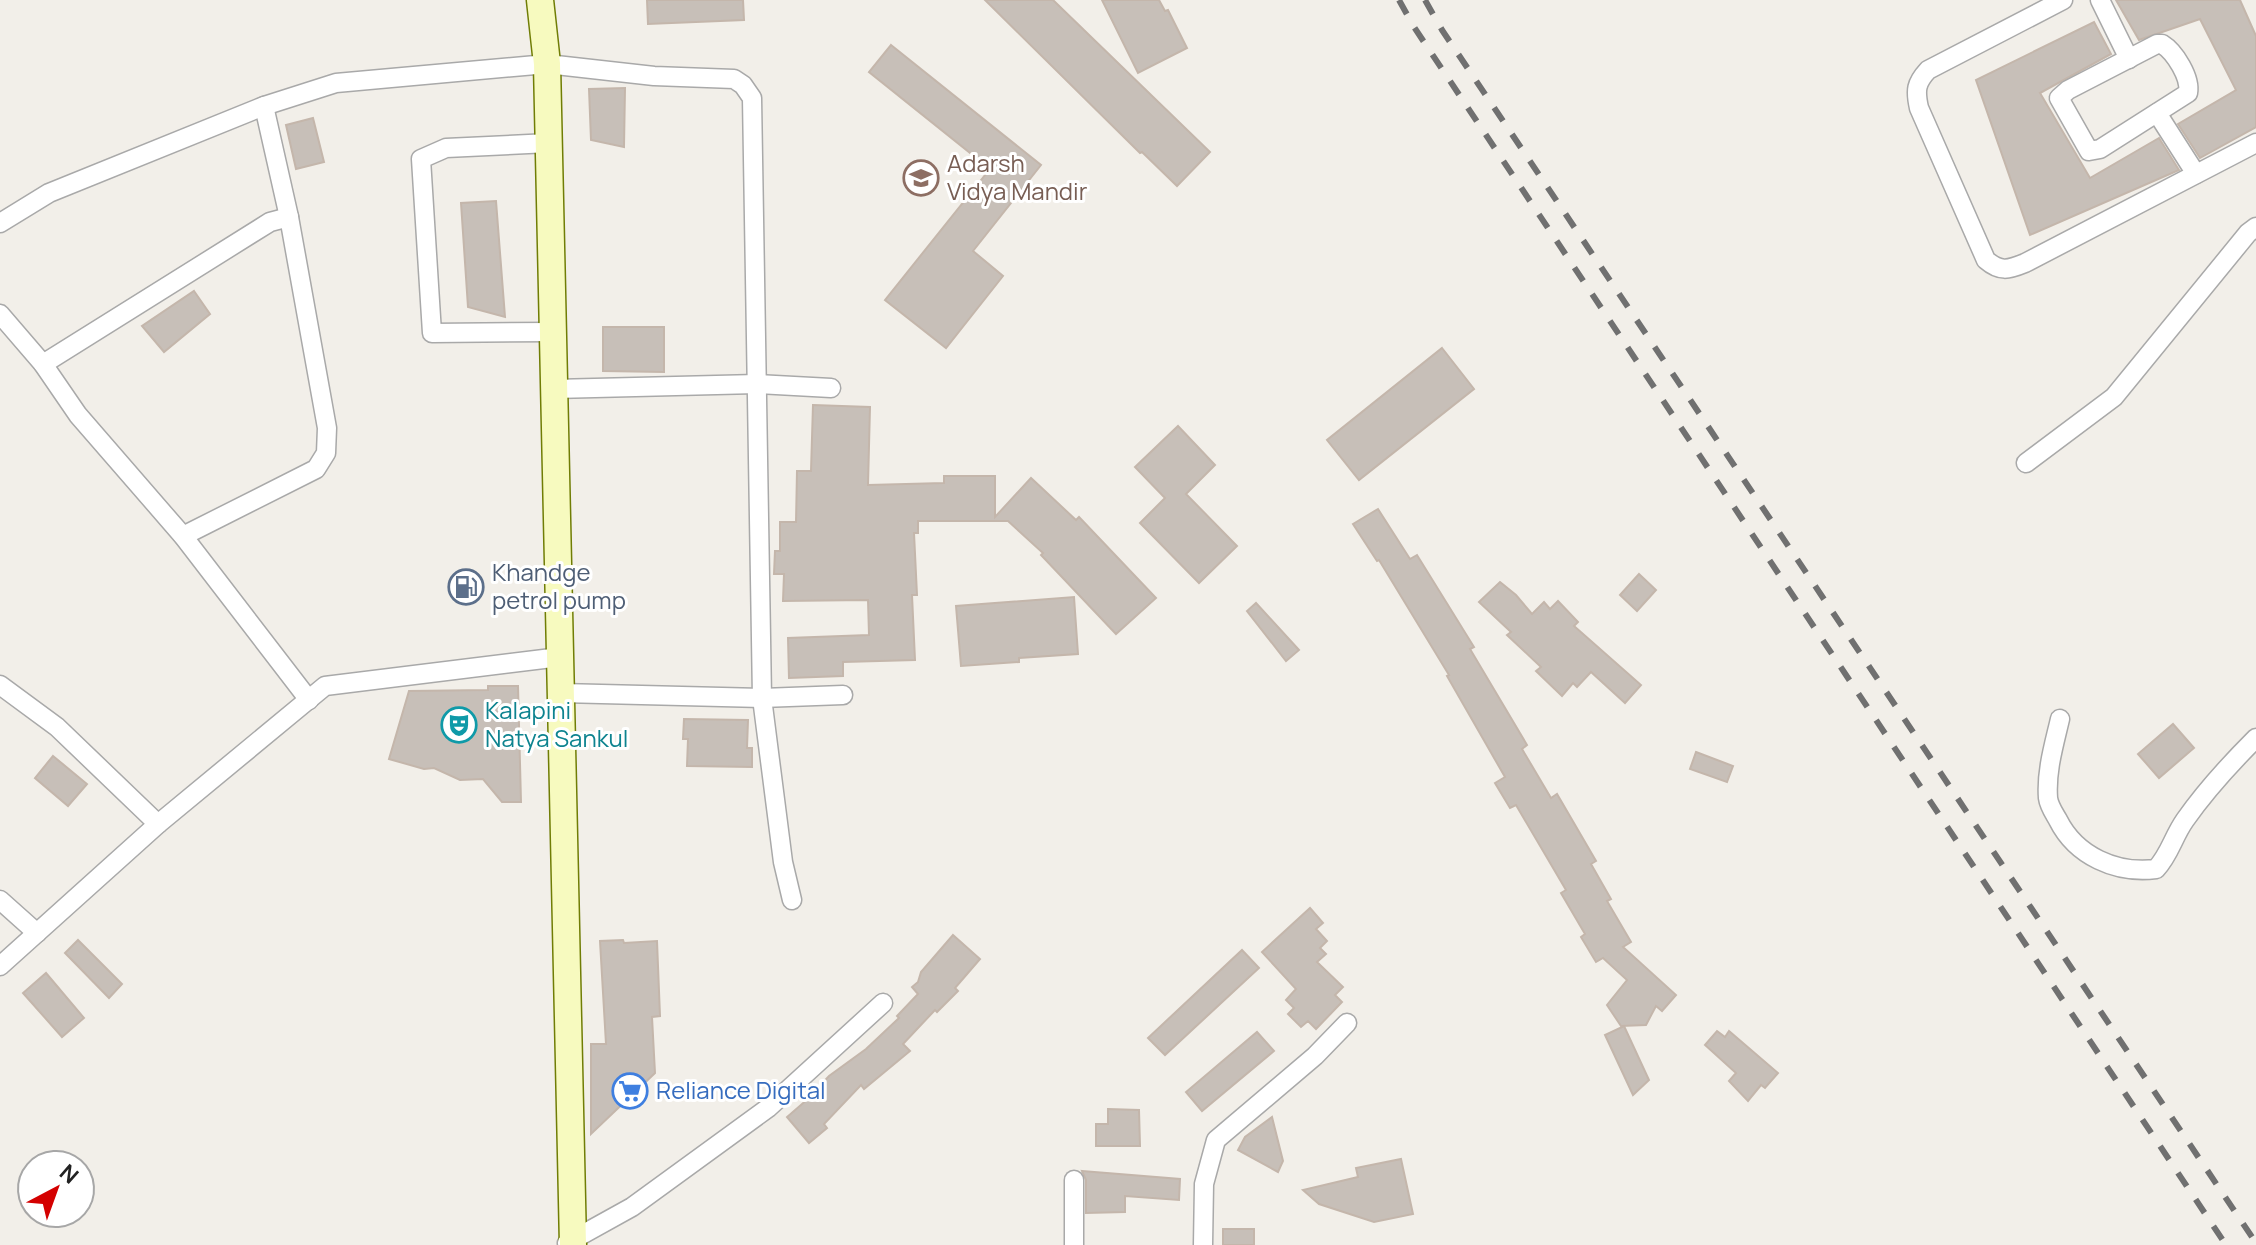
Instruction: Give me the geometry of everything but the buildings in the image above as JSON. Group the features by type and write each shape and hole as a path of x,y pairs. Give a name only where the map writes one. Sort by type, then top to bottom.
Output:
{"main road":[{"path":"540,0 547,64 549,143 571,1243"}],"street":[{"path":"2063,0 1928,70 1915,90 1919,108 1986,260 1995,268 2008,270 2256,143"},
{"path":"2100,0 2129,59"},
{"path":"2162,44 2171,50 2189,83 2188,93 2157,113 2096,151 2089,151 2060,102 2062,94 2162,44"},
{"path":"0,223 49,193 264,106 336,83 547,64 654,76 734,79 743,85 752,98 762,698 783,862 792,900"},
{"path":"183,536 316,469 326,453 327,428 289,217 264,106"},
{"path":"2157,113 2196,174"},
{"path":"549,143 446,148 421,159 432,333 553,332"},
{"path":"43,364 270,222 289,217"},
{"path":"2026,463 2114,397 2256,227"},
{"path":"0,314 43,364 78,415 183,536 309,700"},
{"path":"554,389 757,384 831,388"},
{"path":"0,966 158,824 325,686 560,657"},
{"path":"0,685 57,727 158,824"},
{"path":"561,693 762,698 843,695"},
{"path":"2060,719 2048,775 2048,802 2061,827 2073,843 2092,858 2142,871 2156,869 2168,856 2178,830 2204,792 2256,738"},
{"path":"0,900 37,933"},
{"path":"571,1243 632,1207 768,1108 883,1003"},
{"path":"1203,1245 1204,1184 1216,1140 1315,1056 1347,1023"},
{"path":"1074,1180 1074,1245"}],"railway":[{"path":"1399,0 1414,27 2226,1245"},
{"path":"1425,0 1442,30 2256,1243"}],"place":[{"name":"Adarsh Vidya Mandir","path":"921,178"},
{"name":"Khandge petrol pump","path":"466,587"},
{"name":"Kalapini Natya Sankul","path":"459,725"},
{"name":"Reliance Digital","path":"630,1091"}]}
